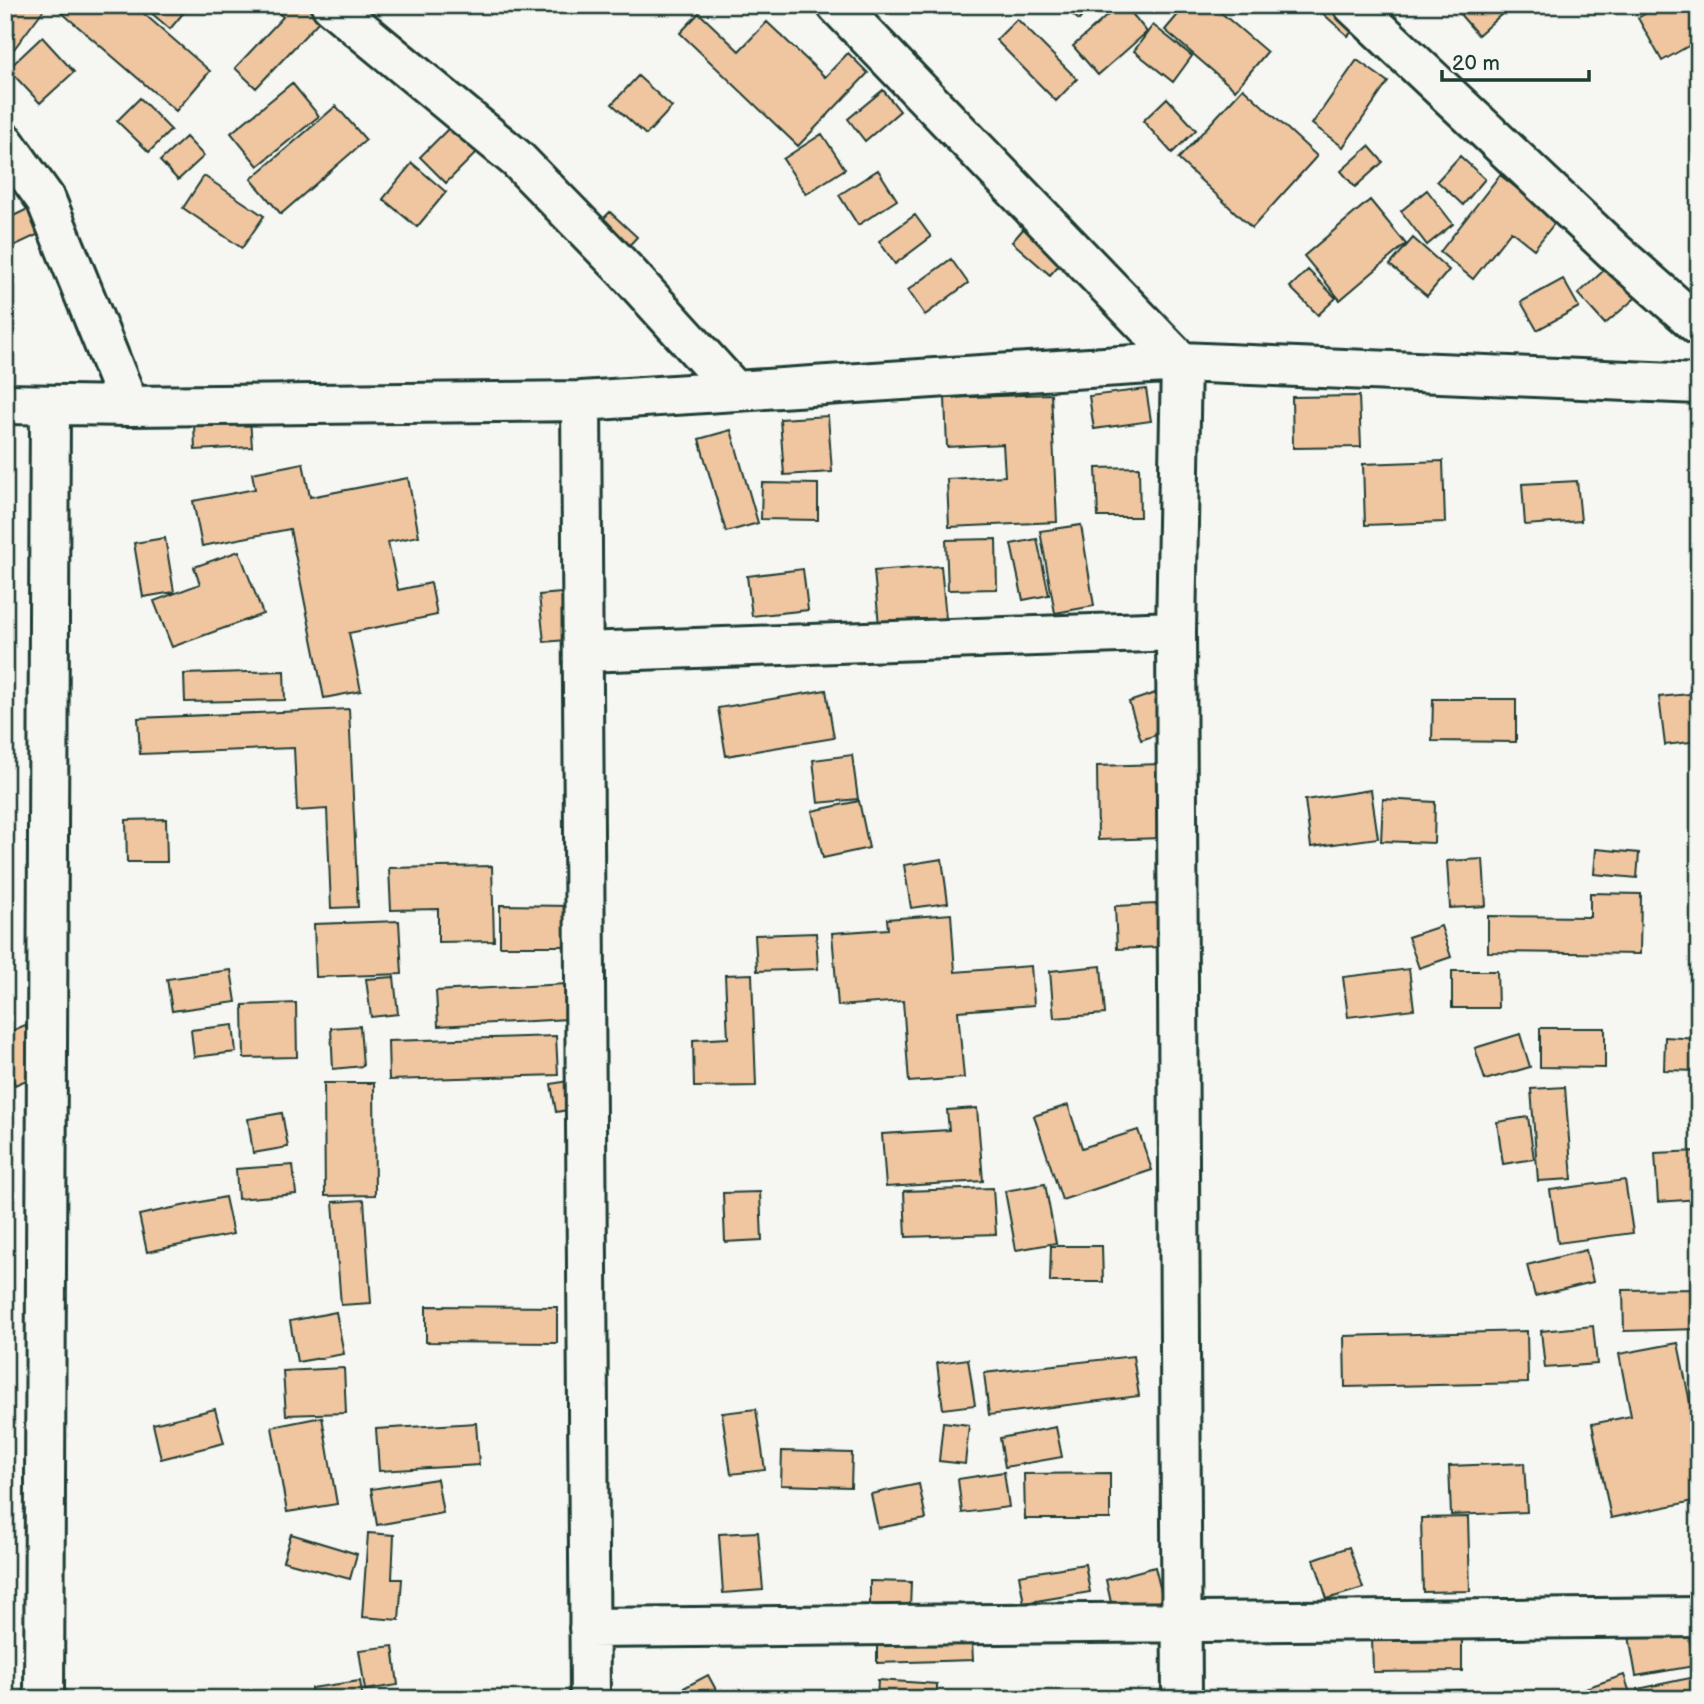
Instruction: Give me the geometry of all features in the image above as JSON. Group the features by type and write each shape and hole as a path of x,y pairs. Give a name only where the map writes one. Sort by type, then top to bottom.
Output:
{"street":[{"path":"331,5 517,159 626,271 735,391"},
{"path":"837,5 1181,362 1176,631 1182,1699"},
{"path":"1353,5 1616,253 1699,326"},
{"path":"5,143 46,200 129,406"},
{"path":"5,404 129,406 582,401 1181,362 1699,384"},
{"path":"582,401 590,1699"},
{"path":"44,1699 50,405"},
{"path":"583,652 1176,631"},
{"path":"589,1628 1699,1617"}],"building":[{"path":"5,5 47,5 11,53 5,49"},
{"path":"134,5 210,71 176,111 54,6"},
{"path":"142,5 190,5 170,29"},
{"path":"271,5 304,5 320,20 256,88 235,68 283,17"},
{"path":"1062,5 1092,5 1079,20"},
{"path":"1119,5 1125,5 1147,32 1098,75 1073,46"},
{"path":"1186,5 1212,5 1267,52 1235,90 1165,30"},
{"path":"1325,5 1370,5 1373,8 1348,36 1320,11"},
{"path":"1452,5 1511,5 1511,6 1478,35"},
{"path":"1660,5 1694,5 1699,14 1699,40 1662,61 1638,18"},
{"path":"699,13 739,51 767,22 825,77 848,53 868,73 798,146 680,33"},
{"path":"1017,19 1077,79 1056,101 996,40"},
{"path":"1153,25 1192,56 1173,82 1134,51"},
{"path":"42,37 74,72 40,103 8,69"},
{"path":"1357,60 1388,82 1343,147 1312,124"},
{"path":"638,76 672,107 646,135 612,104"},
{"path":"292,83 319,116 258,166 231,133"},
{"path":"1243,88 1317,156 1252,228 1178,159"},
{"path":"883,90 900,111 865,141 848,119"},
{"path":"140,98 171,130 149,152 117,121"},
{"path":"1167,98 1196,130 1172,153 1143,121"},
{"path":"336,106 366,140 281,214 251,179"},
{"path":"465,112 491,138 446,183 420,157"},
{"path":"822,134 845,169 806,194 783,159"},
{"path":"186,137 204,156 178,180 160,161"},
{"path":"1369,146 1383,162 1355,187 1341,171"},
{"path":"1460,156 1485,179 1463,205 1437,181"},
{"path":"412,163 446,192 417,227 383,199"},
{"path":"878,170 897,200 858,225 839,195"},
{"path":"1500,175 1557,220 1534,249 1511,231 1473,279 1440,252"},
{"path":"204,176 264,216 242,248 183,208"},
{"path":"1427,190 1453,224 1427,245 1401,211"},
{"path":"1370,200 1406,244 1340,300 1304,256"},
{"path":"42,202 54,227 5,250 5,220"},
{"path":"1044,205 1082,239 1050,275 1012,242"},
{"path":"610,212 637,237 612,264 584,238"},
{"path":"915,215 931,237 895,264 879,241"},
{"path":"1413,238 1449,270 1427,296 1390,265"},
{"path":"951,259 968,283 925,315 908,290"},
{"path":"1612,263 1640,294 1605,324 1578,294"},
{"path":"1308,270 1336,298 1318,315 1290,287"},
{"path":"1563,279 1579,307 1537,330 1521,302"},
{"path":"1146,389 1151,421 1094,429 1089,396"},
{"path":"1051,394 1057,522 949,527 947,479 1005,476 1003,444 947,447 945,398"},
{"path":"1359,396 1361,447 1293,448 1292,397"},
{"path":"828,416 832,472 784,475 780,419"},
{"path":"250,419 252,447 195,450 194,423"},
{"path":"731,430 758,523 726,532 699,439"},
{"path":"1443,461 1445,522 1365,525 1363,464"},
{"path":"303,463 310,497 408,478 419,536 388,542 398,590 431,583 437,615 349,633 361,691 324,698 290,529 202,546 193,501 255,489 252,473"},
{"path":"1139,467 1140,517 1098,517 1096,468"},
{"path":"1577,481 1581,521 1525,525 1522,484"},
{"path":"762,483 818,484 818,520 761,519"},
{"path":"1081,525 1094,606 1055,613 1040,531"},
{"path":"165,538 174,592 143,597 134,543"},
{"path":"996,539 997,589 948,590 946,540"},
{"path":"1037,539 1049,595 1023,600 1011,544"},
{"path":"239,551 263,614 172,647 154,601 200,584 194,567"},
{"path":"941,566 946,619 879,625 874,571"},
{"path":"803,569 808,610 752,616 747,576"},
{"path":"584,591 589,638 544,642 539,595"},
{"path":"284,671 285,700 185,702 184,674"},
{"path":"826,690 834,738 726,756 718,708"},
{"path":"1155,693 1168,731 1141,740 1129,702"},
{"path":"1699,693 1699,741 1665,745 1659,697"},
{"path":"1433,699 1516,699 1516,742 1432,741"},
{"path":"349,709 358,907 331,908 327,809 297,811 294,748 140,754 138,718"},
{"path":"852,755 858,799 818,803 813,760"},
{"path":"1161,764 1163,838 1098,840 1097,766"},
{"path":"1371,790 1378,838 1311,847 1305,800"},
{"path":"1383,799 1435,802 1434,843 1381,841"},
{"path":"859,801 869,848 823,858 812,811"},
{"path":"166,819 167,862 127,862 126,820"},
{"path":"1596,849 1639,853 1637,878 1594,874"},
{"path":"942,859 948,903 911,908 904,865"},
{"path":"1483,859 1486,906 1450,908 1447,861"},
{"path":"492,866 494,941 438,942 438,909 391,910 389,868"},
{"path":"1590,893 1641,894 1640,954 1488,952 1488,916 1590,917"},
{"path":"1157,904 1160,947 1117,949 1115,906"},
{"path":"500,905 570,906 570,946 500,946"},
{"path":"951,914 955,972 1031,966 1034,1005 958,1011 964,1078 909,1082 903,1001 838,1006 832,933 888,929 887,919"},
{"path":"399,921 402,974 316,977 314,924"},
{"path":"1441,926 1451,957 1419,968 1408,937"},
{"path":"816,933 818,969 757,971 755,935"},
{"path":"1101,966 1105,1014 1054,1018 1050,971"},
{"path":"1409,969 1414,1009 1348,1017 1343,977"},
{"path":"231,970 236,1002 172,1011 167,979"},
{"path":"1452,971 1497,971 1498,1008 1452,1008"},
{"path":"752,974 756,1086 694,1087 693,1040 728,1038 725,975"},
{"path":"394,977 398,1014 371,1017 366,979"},
{"path":"567,984 568,1019 438,1026 436,991"},
{"path":"296,1003 297,1057 244,1058 243,1005"},
{"path":"25,1025 45,1072 15,1085 5,1064 5,1034"},
{"path":"233,1025 236,1052 194,1057 191,1030"},
{"path":"360,1026 363,1066 333,1069 331,1028"},
{"path":"1540,1028 1605,1028 1605,1068 1540,1067"},
{"path":"1520,1034 1530,1067 1485,1080 1475,1048"},
{"path":"556,1036 558,1075 389,1080 388,1041"},
{"path":"1665,1037 1699,1039 1699,1071 1664,1070"},
{"path":"585,1078 590,1106 556,1112 551,1084"},
{"path":"324,1083 374,1083 375,1195 325,1196"},
{"path":"1565,1087 1572,1179 1538,1181 1531,1089"},
{"path":"1068,1105 1082,1148 1138,1130 1152,1170 1062,1200 1034,1116"},
{"path":"977,1108 983,1181 886,1187 882,1134 949,1130 947,1110"},
{"path":"282,1113 288,1147 253,1153 248,1119"},
{"path":"1528,1117 1534,1159 1503,1164 1497,1122"},
{"path":"1699,1151 1699,1199 1658,1202 1655,1153"},
{"path":"293,1165 296,1194 238,1199 236,1169"},
{"path":"1625,1180 1633,1233 1558,1243 1550,1190"},
{"path":"1045,1184 1056,1243 1016,1250 1005,1191"},
{"path":"993,1188 996,1234 906,1237 904,1191"},
{"path":"760,1192 762,1240 725,1242 723,1193"},
{"path":"225,1197 233,1234 147,1252 139,1215"},
{"path":"364,1200 371,1303 341,1305 333,1202"},
{"path":"1051,1246 1102,1246 1103,1282 1050,1282"},
{"path":"1586,1250 1593,1282 1535,1296 1527,1265"},
{"path":"1699,1289 1699,1329 1624,1331 1623,1290"},
{"path":"426,1306 557,1307 557,1343 426,1342"},
{"path":"336,1312 344,1354 297,1362 290,1321"},
{"path":"1593,1326 1597,1364 1545,1368 1541,1331"},
{"path":"1527,1331 1528,1383 1345,1387 1344,1336"},
{"path":"1678,1343 1699,1447 1699,1500 1611,1518 1592,1424 1631,1416 1619,1354"},
{"path":"1133,1356 1139,1396 989,1415 984,1373"},
{"path":"968,1359 975,1405 943,1409 937,1363"},
{"path":"344,1368 346,1413 286,1415 283,1371"},
{"path":"215,1409 224,1443 161,1459 153,1424"},
{"path":"756,1409 765,1470 731,1474 722,1413"},
{"path":"322,1417 337,1504 287,1512 272,1427"},
{"path":"943,1422 969,1425 965,1464 939,1461"},
{"path":"476,1423 479,1465 379,1471 376,1429"},
{"path":"1056,1427 1062,1457 1005,1467 1000,1438"},
{"path":"782,1451 852,1453 851,1487 781,1485"},
{"path":"1524,1463 1527,1512 1451,1515 1449,1466"},
{"path":"1004,1472 1009,1507 962,1513 958,1479"},
{"path":"1110,1473 1110,1519 1025,1519 1024,1474"},
{"path":"437,1479 443,1513 377,1525 371,1489"},
{"path":"919,1484 926,1519 878,1528 871,1494"},
{"path":"1468,1517 1470,1591 1423,1592 1421,1518"},
{"path":"758,1532 763,1590 723,1593 719,1534"},
{"path":"368,1533 394,1535 392,1579 402,1579 399,1620 362,1617"},
{"path":"291,1534 357,1554 350,1579 283,1561"},
{"path":"1349,1547 1363,1588 1327,1599 1314,1559"},
{"path":"1085,1564 1090,1592 1024,1603 1019,1575"},
{"path":"1155,1567 1164,1604 1114,1616 1106,1580"},
{"path":"870,1581 911,1582 910,1609 870,1608"},
{"path":"971,1625 973,1660 877,1663 877,1628"},
{"path":"1687,1626 1694,1666 1636,1676 1629,1636"},
{"path":"1462,1635 1462,1671 1373,1672 1372,1638"},
{"path":"393,1646 398,1685 365,1690 359,1650"},
{"path":"708,1675 721,1699 682,1699 678,1691"},
{"path":"1624,1675 1632,1699 1573,1699 1571,1693"},
{"path":"1699,1676 1699,1699 1640,1699 1638,1689"},
{"path":"878,1680 937,1684 937,1699 877,1699"},
{"path":"360,1681 363,1699 312,1699 311,1688"},
{"path":"1462,1690 1463,1699 1414,1699 1414,1694"}]}
